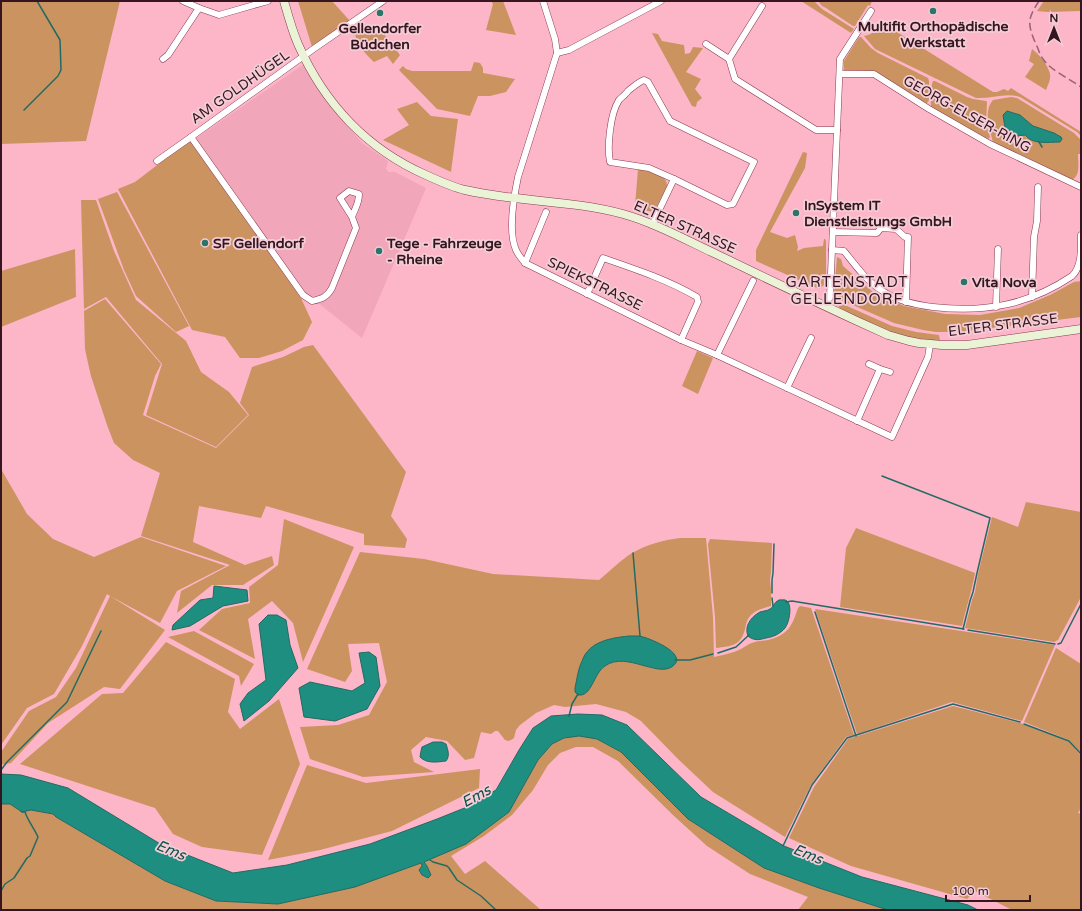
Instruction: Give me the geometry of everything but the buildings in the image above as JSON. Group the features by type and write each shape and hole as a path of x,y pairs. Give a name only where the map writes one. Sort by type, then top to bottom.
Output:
{"main road":[{"name":"ELTER STRASSE","path":"284,1 297,43 318,83 331,101 356,129 389,155 417,171 440,181 464,190 600,209 624,214 663,229 857,321 898,338 919,344 967,344 1081,329"}],"street":[{"path":"183,1 219,15 268,1"},
{"name":"AM GOLDHÜGEL","path":"157,161 383,1"},
{"path":"543,1 555,39 557,53 569,50 660,1"},
{"path":"729,59 762,6"},
{"path":"163,59 168,55 199,8"},
{"path":"825,306 830,297 840,59 859,32 871,11"},
{"path":"706,44 729,59 735,79 816,130 837,130"},
{"name":"SPIEKSTRASSE","path":"557,53 518,177 514,198 512,237 516,250 525,263 681,340 717,355 892,437 928,357 930,345"},
{"name":"GEORG-ELSER-RING","path":"840,74 874,74 929,109 990,144 1081,188"},
{"path":"644,80 648,82 670,121 754,162 733,204 727,205 674,179 649,168 610,162 610,125 619,101 638,82 644,80"},
{"name":"AM GOLDHÜGEL","path":"191,137 303,295 312,301 320,300 327,296 332,288 356,228 352,216"},
{"path":"652,225 674,179"},
{"path":"1032,297 1034,237 1037,221 1038,187"},
{"path":"525,263 546,212"},
{"path":"833,232 877,233 881,228 896,229 908,237 906,302"},
{"path":"832,250 844,251 864,276 873,284 885,293 906,302 954,309 972,309 996,307 1015,303 1032,297 1078,275 1081,235"},
{"path":"996,307 998,249"},
{"path":"587,294 603,258 638,270 681,288 697,297 698,302 681,340"},
{"path":"717,355 754,281"},
{"path":"787,388 811,338"},
{"path":"869,364 890,372"},
{"path":"857,421 880,369"}],"shaded area":[{"path":"1,1 120,1 86,141 1,144"},
{"path":"298,1 332,1 350,21 312,47"},
{"path":"491,1 503,1 516,35 486,30 493,4"},
{"path":"801,1 814,1 822,9 854,29 851,33"},
{"path":"818,1 872,1 855,26 853,26 822,6"},
{"path":"1044,1 1081,1 1081,11 1037,11"},
{"path":"357,22 380,29 400,55 393,64 387,56 374,62 366,54 356,39 355,28"},
{"path":"881,22 993,92 1004,89 1008,91 1011,88 1081,132 1081,136 1077,132 1020,97 1004,95 976,98 875,49 864,36 874,32"},
{"path":"652,33 658,34 662,41 684,45 685,54 690,53 693,47 703,48 686,72 701,79 695,89 702,98 697,102 696,107 692,106"},
{"path":"859,37 861,37 878,53 928,78 929,100 927,103 875,71 844,70 844,61"},
{"path":"1032,49 1043,60 1049,71 1050,78 1046,90 1025,77 1034,64 1029,61"},
{"path":"474,62 480,63 483,68 483,73 515,79 506,92 490,96 478,96 470,116 437,109 399,70 403,66 412,71 471,71"},
{"path":"304,64 329,103 362,143 388,161 386,169 389,172 395,172 426,188 362,338 304,293 195,139"},
{"path":"933,81 967,97 987,102 986,124 990,137 988,139 931,107 931,90"},
{"path":"1011,97 1017,98 1074,133 1081,140 1081,154 1078,154 1078,172 1076,176 1071,180 993,142 988,121 988,110 993,100","holes":["1007,111 1020,115 1033,126 1042,130 1027,138"]},
{"path":"417,102 431,116 458,119 451,172 383,140 409,125 397,109"},
{"name":"SF Gellendorf","path":"190,140 301,298 312,322 303,340 282,351 259,358 240,358 225,337 192,330 118,189 135,182"},
{"path":"803,152 807,153 805,168 770,232 787,238 795,235 798,247 797,251 804,248 823,246 825,239 826,283 819,289 756,261 756,250"},
{"path":"638,169 657,174 666,182 667,186 654,212 642,210 635,206"},
{"path":"117,192 189,326 176,332 136,296 124,270 98,199"},
{"path":"81,200 96,200 114,251 136,300 186,341 201,372 229,392 248,415 216,447 146,415 162,364 106,297 84,309"},
{"path":"75,249 76,297 1,327 1,271"},
{"path":"837,257 841,259 843,266 874,293 904,306 945,314 980,315 1019,308 1050,295 1074,282 1081,281 1081,317 958,332 936,332 894,323 839,299 834,293"},
{"path":"105,299 161,364 155,376 143,415 216,448 249,415 240,403 252,367 313,345 406,472 391,516 407,539 405,548 364,545 364,534 266,506 261,518 199,506 193,542 245,565 272,556 274,565 243,585 212,585 177,613 181,591 230,565 141,536 160,473 133,460 114,443 91,376 85,349 84,311"},
{"path":"838,302 892,326 916,332 939,335 940,341 927,341 901,336 841,309"},
{"path":"697,351 713,358 698,394 682,386"},
{"path":"1,469 27,514 53,539 94,557 141,537 226,566 177,591 160,623 107,594 82,646 54,694 27,708 1,745"},
{"path":"1026,502 1081,512 1081,597 1058,640 1054,642 965,628 975,592 992,517 1018,527"},
{"path":"284,519 354,547 303,662 293,623 272,601 248,619 255,659 199,630 222,609 250,603 249,587 278,565"},
{"path":"856,528 975,573 962,626 840,607 846,548"},
{"path":"680,538 706,538 713,617 714,657 735,652 754,642 775,638 788,629 800,606 811,608 854,735 846,737 811,785 785,837 713,792 641,721 626,712 596,704 565,707 554,705 536,713 520,725 516,730 514,738 508,741 505,740 498,731 491,734 481,732 474,758 465,760 447,741 426,737 411,750 414,762 434,772 363,777 310,759 300,727 338,725 369,715 387,682 379,643 348,644 352,671 345,682 307,669 360,552 424,559 493,574 599,580 637,550 649,545","holes":["582,659 677,661 656,669 629,662 614,662 602,668 590,689 576,683"]},
{"path":"710,539 772,543 770,580 771,606 758,610 751,615 743,635 738,642 731,646 716,648 715,617 708,544"},
{"path":"110,596 165,630 120,689 104,687 48,723 11,763 1,765 1,752 29,711 56,697 76,668"},
{"path":"815,609 1055,645 1022,721 952,702 857,734"},
{"path":"194,631 254,664 241,686 239,676 168,637"},
{"path":"166,642 235,679 228,712 240,729 279,699 300,764 262,855 202,847 173,834 155,808 20,764 102,694 123,693"},
{"path":"1056,648 1081,664 1081,753 1069,740 1024,722"},
{"path":"953,706 1020,723 1069,741 1081,756 1081,808 1078,813 1081,814 1081,910 1012,910 975,891 967,899 851,866 789,838 814,787 848,739"},
{"path":"579,736 597,739 621,752 688,819 764,868 819,888 888,910 798,910 808,897 750,874 707,846 618,761 593,747 576,747 560,753 548,765 533,790 512,815 484,836 451,856 465,874 485,861 541,910 1,910 1,804 10,804 22,812 31,809 53,814 165,881 216,901 278,904 421,863 422,875 429,877 431,875 424,862 441,854 509,812 538,760 552,744 564,738"},
{"path":"307,765 366,783 480,769 479,788 392,831 320,850 268,860"}],"water":[{"path":"1007,111 1020,115 1033,126 1054,133 1062,139 1060,142 1036,142 1025,135 1007,135 1003,115"},
{"path":"214,586 247,590 248,601 223,606 190,626 172,630 173,625 200,600 213,598"},
{"path":"779,600 786,600 790,608 788,623 785,628 781,632 771,637 757,640 750,638 748,636 747,629 751,619 760,612 771,608"},
{"path":"268,615 277,615 286,620 290,645 298,668 269,701 244,721 240,704 248,693 266,680 259,624"},
{"path":"629,636 643,637 664,646 675,655 677,659 675,664 669,668 661,669 623,661 614,662 605,666 601,670 590,689 583,695 578,695 575,692 575,688 585,654 601,642"},
{"path":"369,652 376,657 380,686 367,709 335,721 304,717 299,688 310,682 352,691 365,683 359,653"},
{"name":"Ems","path":"578,714 602,715 627,725 701,797 784,846 862,877 968,905 978,910 888,910 819,888 764,868 688,819 621,752 597,739 579,736 564,738 552,744 538,760 509,812 466,844 424,862 431,875 428,878 422,875 419,870 422,866 421,863 355,887 278,904 216,901 165,881 53,814 31,810 22,812 10,804 1,804 1,774 21,775 68,788 162,845 233,873 287,865 370,844 467,807 496,790 533,728 551,716"},
{"path":"433,742 442,742 446,744 448,755 446,761 429,762 420,757 422,747"}],"waterway":[{"path":"24,110 58,76 61,70 60,40 37,1"},
{"path":"1039,142 1042,147"},
{"path":"882,476 990,518 963,629"},
{"path":"772,593 774,544"},
{"path":"633,553 640,636"},
{"path":"772,598 773,606"},
{"path":"786,602 792,601 964,629"},
{"path":"1058,644 1061,643 1081,604"},
{"path":"815,612 856,736"},
{"path":"968,630 1055,644"},
{"path":"1,770 7,762 67,702 101,631"},
{"path":"718,653 736,647 749,635"},
{"path":"675,660 690,660 713,654"},
{"path":"569,716 572,704 578,694"},
{"path":"783,846 812,785 847,738 953,704 1020,722"},
{"path":"1024,724 1069,741 1081,754"},
{"path":"1,891 5,884 14,878 27,858 30,856 38,837 25,812 21,811"},
{"path":"430,860 447,866 457,880 481,896 496,910"}],"railway":[{"path":"1039,1 1031,16 1030,25 1032,35 1040,55 1050,67 1081,87"}],"place":[{"name":"Multifit Orthopädische Werkstatt","path":"933,11"},
{"name":"Gellendorfer Büdchen","path":"380,13"},
{"name":"InSystem IT Dienstleistungs GmbH","path":"796,213"},
{"name":"SF Gellendorf","path":"205,243"},
{"name":"Tege - Fahrzeuge - Rheine","path":"379,251"},
{"name":"Vita Nova","path":"964,282"}],"district":[{"name":"GARTENSTADT GELLENDORF","path":"847,290"}]}
